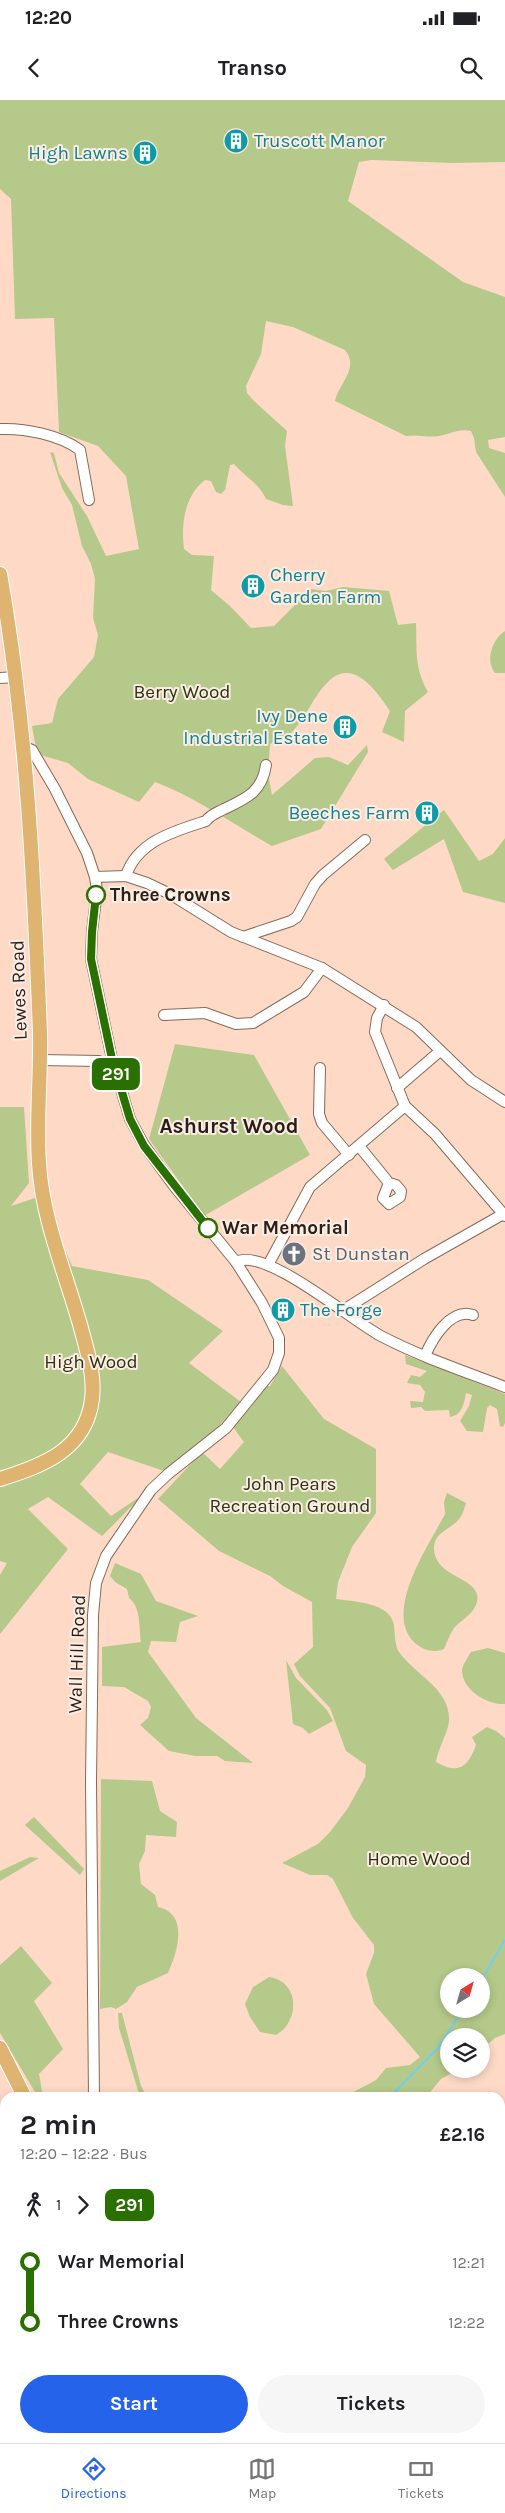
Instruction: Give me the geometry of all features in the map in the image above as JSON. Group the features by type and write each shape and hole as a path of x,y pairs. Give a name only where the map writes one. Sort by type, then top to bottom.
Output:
{"highway":[{"name":"Lewes Road","path":"0,574 17,677 36,940 40,1060 38,1165 48,1216 91,1363 92,1399 85,1424 69,1447 40,1466 0,1479"},
{"path":"0,2048 22,2092"}],"street":[{"path":"0,429 46,435 68,442 80,450 89,500"},
{"path":"0,678 17,677"},
{"name":"Wall Hill Road","path":"23,746 32,750 56,789 88,853 95,877 97,890 91,959 110,1051 130,1119 144,1146 236,1262 279,1338 278,1361 274,1370 226,1428 168,1474 151,1490 106,1556 96,1583 93,1616 91,1782 94,2092"},
{"path":"126,876 129,866 156,839 206,821 209,816 235,804 255,790 262,784 266,765"},
{"path":"243,937 290,922 297,917 315,884 365,840"},
{"path":"95,877 126,876 170,894 212,921 243,937 322,968 384,1005 416,1027 480,1087 505,1102"},
{"path":"164,1015 205,1013 236,1024 253,1023 304,992 322,968"},
{"path":"342,1311 424,1259 504,1215 435,1134 405,1106 375,1032 377,1018 384,1005"},
{"path":"99,1061 110,1051"},
{"path":"397,1088 440,1051"},
{"path":"40,1060 99,1061 115,1071"},
{"path":"320,1068 319,1114 322,1123 349,1155"},
{"path":"268,1265 310,1187 405,1106"},
{"path":"359,1146 389,1183"},
{"path":"236,1262 253,1259 268,1265 306,1286 381,1336 425,1356 505,1386"},
{"path":"425,1356 432,1339 457,1315 465,1312 473,1316"}],"green space":[{"name":"Berry Wood","path":"0,100 505,100 505,162 453,163 371,160 359,162 348,201 463,282 505,297 505,437 488,440 489,448 505,453 505,497 476,452 471,431 459,431 435,436 406,436 335,401 349,370 349,357 345,350 293,327 266,321 261,354 246,386 247,393 287,431 285,446 293,506 283,505 266,499 256,484 234,464 230,465 225,490 221,494 216,492 211,481 205,480 192,494 188,503 183,530 184,549 192,555 214,556 211,590 251,628 274,626 311,589 326,591 343,587 389,591 398,625 416,623 418,666 428,692 405,711 404,742 382,732 390,711 372,687 356,675 348,673 339,674 330,680 294,730 286,737 270,744 268,774 272,795 315,758 329,757 348,765 367,745 368,752 321,829 272,846 200,803 155,782 139,802 88,779 68,763 37,754 32,726 52,723 58,699 94,657 98,635 93,618 95,579 91,564 82,546 72,505 62,488 50,452 54,453 59,473 87,516 106,556 139,549 126,476 98,446 59,432 54,318 15,319 11,199 0,189"},
{"path":"505,631 505,673 495,673 490,657 491,650 497,639"},
{"path":"444,810 479,861 493,854 505,838 505,903 463,892 444,839 393,870 384,859"},
{"path":"175,1044 254,1055 310,1155 204,1216 149,1139"},
{"name":"High Wood","path":"0,1107 24,1107 29,1183 11,1206 41,1196 72,1266 148,1280 223,1331 189,1363 241,1402 209,1437 164,1471 108,1452 80,1484 111,1516 138,1498 138,1500 102,1536 48,1497 28,1509 68,1549 0,1634 0,1575 7,1563 0,1561"},
{"path":"405,1355 505,1394 505,1423 503,1427 500,1426 497,1409 490,1405 487,1408 483,1432 467,1431 460,1421 469,1406 472,1395 466,1393 460,1411 454,1416 450,1417 449,1410 425,1411 421,1407 411,1408 410,1401 423,1402 425,1392 420,1385 407,1383 411,1375 420,1377 427,1371 406,1364"},
{"name":"Home Wood","path":"282,1366 324,1419 376,1449 376,1513 352,1547 338,1582 336,1599 371,1605 386,1612 394,1626 399,1652 431,1683 444,1700 448,1710 449,1721 436,1762 451,1768 462,1767 470,1759 476,1745 472,1737 487,1727 505,1738 505,2034 490,2042 490,2028 440,2028 440,2078 443,2078 430,2092 353,2092 376,2080 386,2068 410,2065 420,2057 374,2004 366,1974 374,1953 374,1945 353,1918 333,1879 327,1875 310,1875 282,1863 318,1844 330,1832 348,1808 365,1777 366,1765 346,1751 330,1708 300,1676 294,1664 313,1647 312,1602 283,1586 270,1576 219,1551 158,1499 202,1452 220,1469 244,1442 232,1426 264,1386 270,1386"},
{"path":"447,1493 466,1503 460,1518 437,1538 434,1549 436,1559 442,1566 473,1587 477,1594 477,1602 470,1613 454,1628 444,1649 433,1651 426,1650 416,1644 407,1631 404,1615 411,1579 445,1514 444,1502"},
{"path":"115,1563 141,1574 156,1601 198,1616 180,1622 176,1642 151,1641 148,1652 196,1718 253,1763 225,1761 217,1756 195,1756 169,1751 140,1725 148,1718 151,1707 148,1701 124,1687 102,1686 102,1647 141,1642 136,1606 129,1598 127,1589 115,1582 110,1576"},
{"path":"488,1648 505,1653 505,1704 498,1704 483,1699 471,1690 463,1677 462,1670 471,1652"},
{"path":"286,1660 296,1678 327,1710 333,1721 309,1734 303,1728 293,1724"},
{"path":"101,1779 152,1781 160,1811 177,1822 176,1837 146,1835 145,1851 139,1864 141,1884 155,1895 158,1907 168,1911 178,1926 175,1956 168,1973 137,1987 127,2002 116,2009 111,2007 100,2009"},
{"path":"34,1817 84,1869 80,1875 25,1825"},
{"path":"30,1857 39,1858 0,1881 0,1871"},
{"path":"21,1946 52,1983 34,2001 63,2049 39,2074 42,2092 35,2092 0,2033 0,1965"},
{"path":"269,1977 279,1980 286,1986 291,1993 293,2002 290,2020 276,2035 260,2032 250,2017 245,2004 253,1987"},
{"path":"118,2013 122,2013 141,2086 144,2092 138,2092 119,2028"}],"waterway":[{"path":"488,1968 505,1940"},
{"path":"395,2092 438,2048 457,2018"}],"bus line":[{"name":"291","path":"96,895 91,959 112,1059 130,1119 144,1146 208,1228"}],"place":[{"name":"Truscott Manor","path":"236,141"},
{"name":"High Lawns","path":"145,153"},
{"name":"Cherry Garden Farm","path":"253,586"},
{"name":"Ivy Dene Industrial Estate","path":"345,727"},
{"name":"Beeches Farm","path":"427,813"},
{"name":"Three Crowns","path":"96,895"},
{"name":"War Memorial","path":"208,1228"},
{"name":"St Dunstan","path":"294,1254"},
{"name":"The Forge","path":"283,1310"}],"district":[{"name":"Ashurst Wood","path":"229,1126"}],"park label":[{"name":"John Pears Recreation Ground","path":"290,1495"}]}
